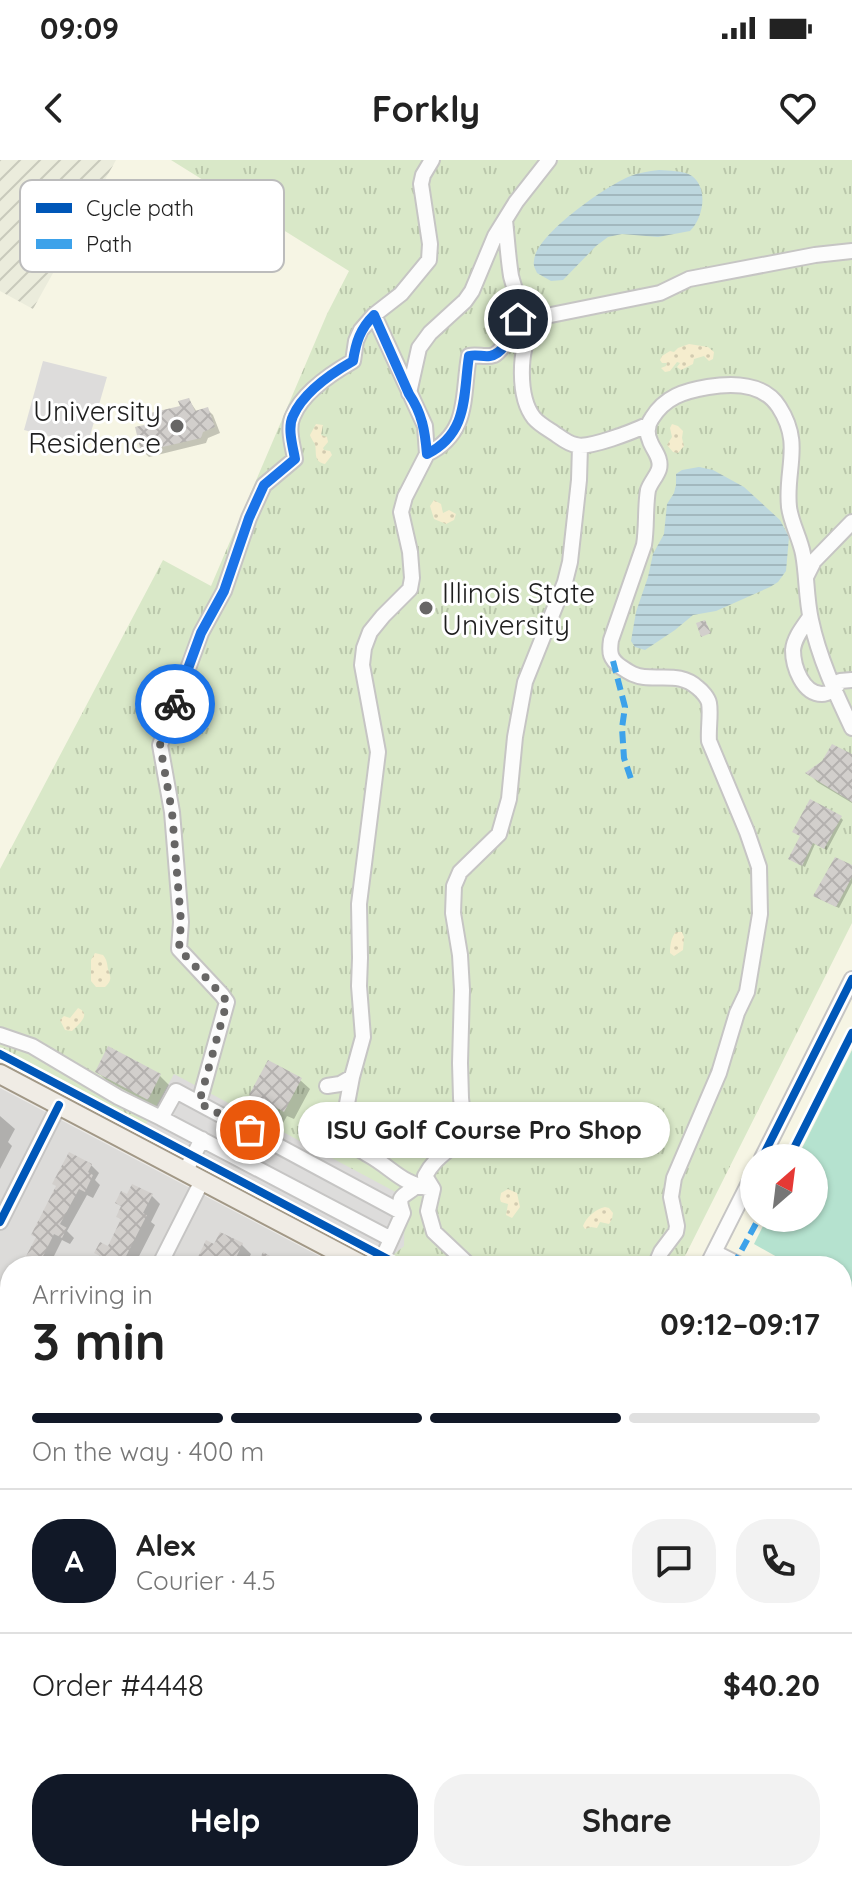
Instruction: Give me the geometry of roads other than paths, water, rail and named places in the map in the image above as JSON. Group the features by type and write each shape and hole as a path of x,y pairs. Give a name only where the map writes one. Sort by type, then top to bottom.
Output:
{"main road":[{"path":"0,1074 345,1256"}],"street":[{"path":"199,1103 227,1002 179,949 181,922 172,812 160,745 201,633 224,591 264,485 295,459 291,437 292,417 328,376 353,361 361,330 374,315 401,294 429,260 430,244 421,184 432,160"},
{"path":"409,393 419,348 472,291 495,236 516,202 549,160"},
{"path":"427,454 450,439 459,422 469,356 496,354 518,319 505,220"},
{"path":"852,251 689,279 660,293 546,316 533,329 523,353 522,378 526,402 534,418 580,446 628,434 647,425 660,405 682,392 725,385 749,387 771,397 786,420 793,445 789,506 802,548 810,617 820,656 852,728"},
{"path":"340,1141 363,1037 359,986 359,904 378,752 367,700 363,657 370,632 410,589 410,552 401,512 405,497 427,454 425,426 374,315"},
{"path":"647,425 648,438 658,457 659,468 648,489 644,545 611,640 610,652 613,661 631,674 689,681 701,690 709,702 709,741 759,867 760,914 747,992 737,1013 719,1073 674,1178 671,1197 676,1232 659,1256"},
{"path":"459,1256 434,1232 428,1211 433,1189 425,1176 431,1165 459,1142 465,1132 460,1063 462,990 453,913 454,886 460,872 499,834 509,799 515,737 525,682 570,562 580,446"},
{"path":"806,578 814,561 852,522"},
{"path":"810,617 793,649 803,683 810,690 822,694 834,690 840,681 852,680"},
{"path":"769,1144 852,979"},
{"path":"0,1035 32,1046 118,1097 391,1239"},
{"path":"348,1096 327,1086 340,1084 352,1077"},
{"path":"161,1118 176,1091 403,1213"},
{"path":"0,1222 59,1105"},
{"path":"317,1127 371,1156 416,1186 433,1189"},
{"path":"185,1172 202,1139"},
{"path":"164,1256 202,1181"},
{"path":"383,1256 403,1213 399,1201 416,1186"},
{"path":"712,1256 740,1201"},
{"path":"714,1252 722,1256"}],"water":[{"path":"659,170 692,176 701,188 701,211 690,231 658,237 622,234 608,237 563,280 551,281 537,273 534,263 537,250 573,213 628,177"},
{"path":"699,467 713,470 744,487 780,520 789,537 786,571 770,587 716,611 693,615 645,650 635,647 631,641 636,612 653,554 664,534 667,504 674,493 676,474"}],"place":[{"name":"University Residence","path":"177,426"},
{"name":"Illinois State University","path":"426,608"},
{"name":"ISU Golf Course Pro Shop","path":"250,1130"}]}
